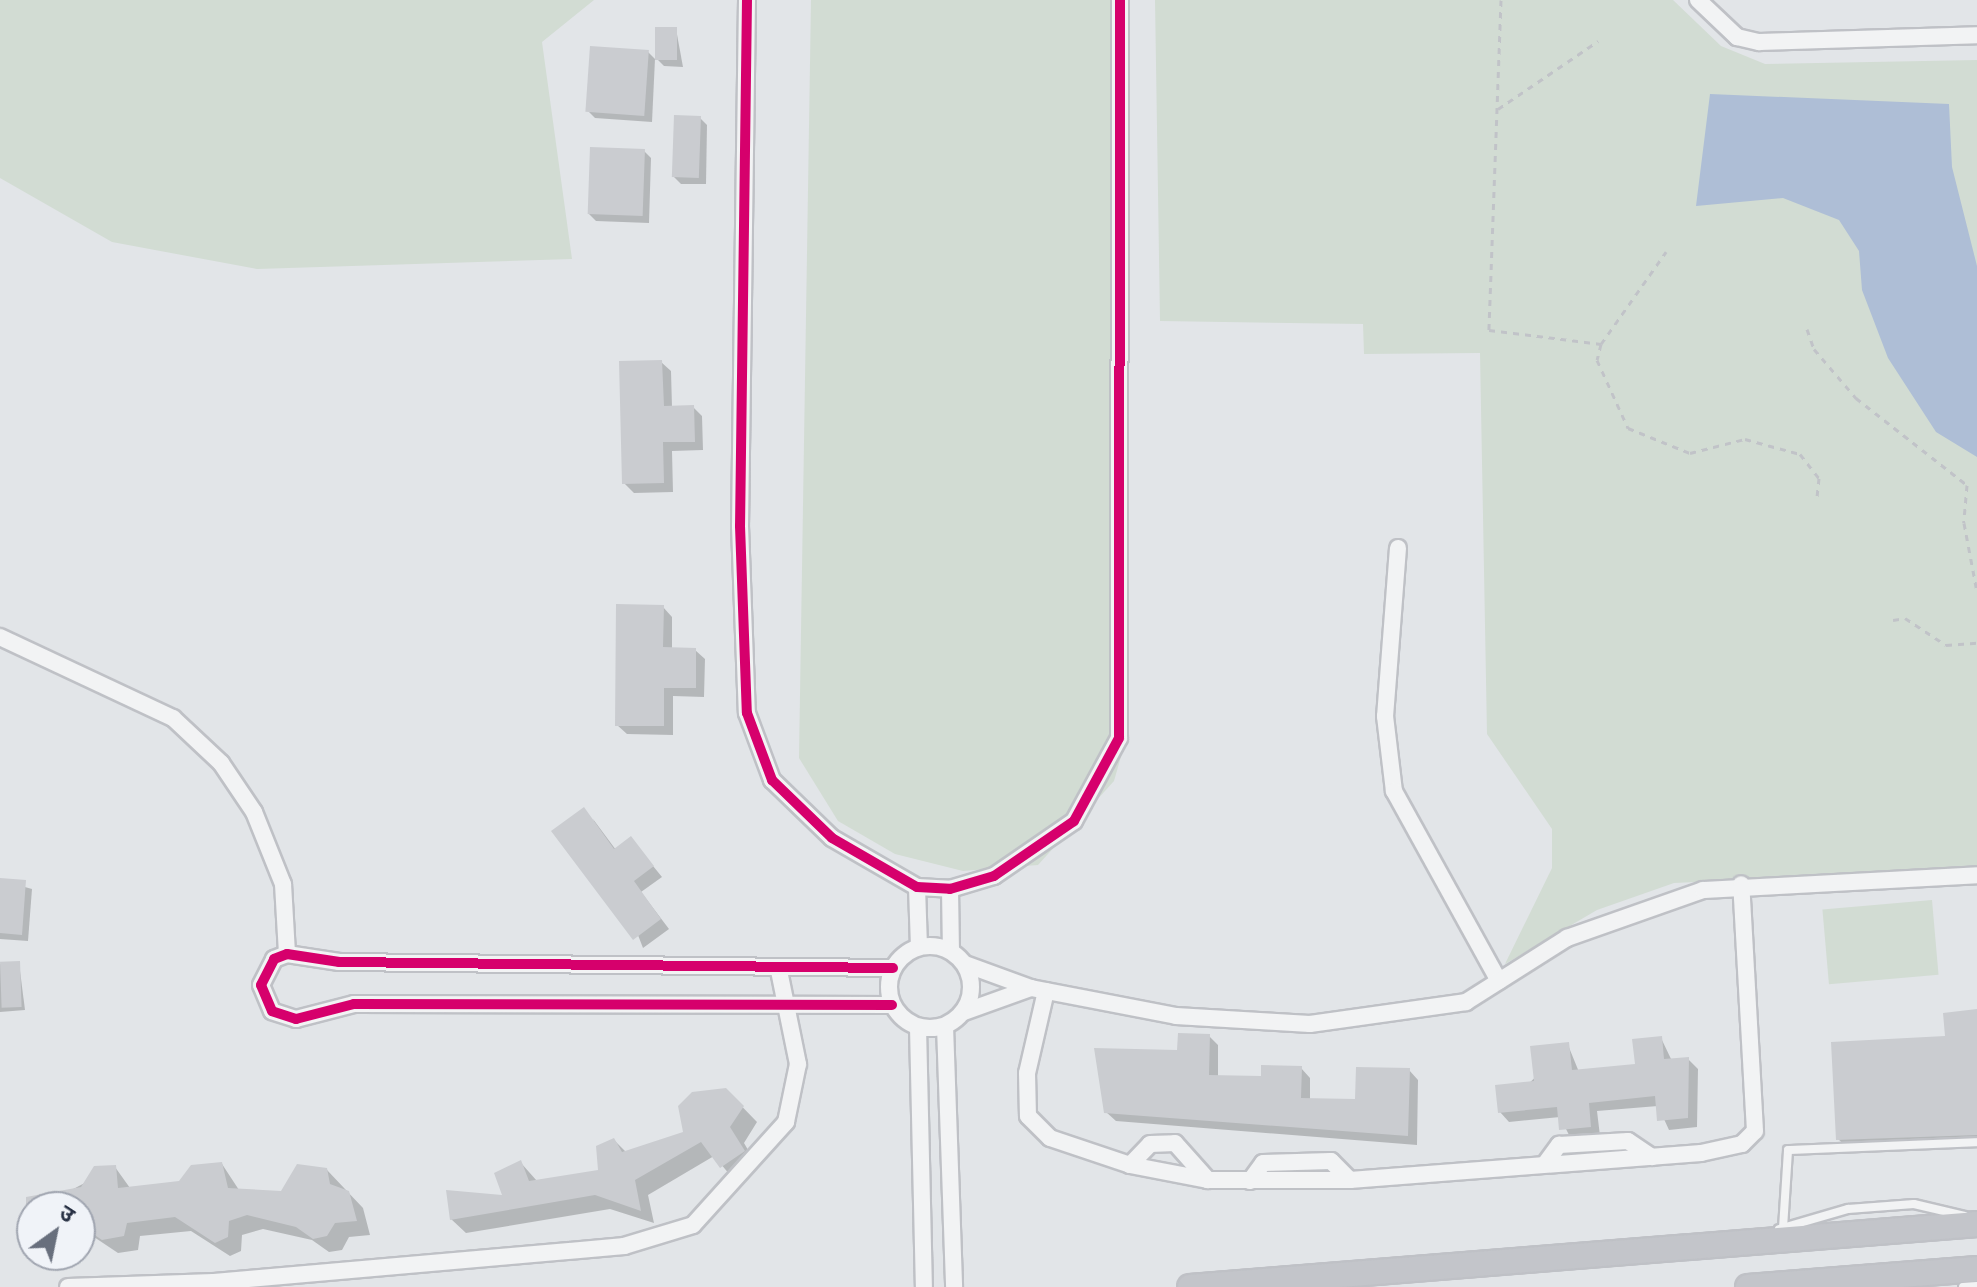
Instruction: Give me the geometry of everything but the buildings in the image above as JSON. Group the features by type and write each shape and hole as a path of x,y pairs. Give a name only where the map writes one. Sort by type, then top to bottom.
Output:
{"street":[{"path":"747,0 740,526 747,713 772,780 832,838 917,887 950,889 994,876 1074,821 1119,738 1120,0"},
{"path":"1698,0 1737,37 1759,42 1977,35"},
{"path":"1398,548 1385,716 1394,791 1499,981"},
{"path":"0,637 173,718 221,763 254,812 283,884 287,954"},
{"path":"1038,989 964,1012 945,1026 918,1027 892,1005 793,1010 354,1004 296,1019 272,1011 261,985 274,959 287,954 339,962 779,971 893,968 919,947 951,951 965,964 1038,989 1176,1016 1310,1024 1466,1002 1567,938 1629,910 1741,884 1977,875"},
{"path":"1038,989 1027,1073 1028,1116 1050,1138 1130,1165 1208,1180 1250,1181 1263,1163 1331,1161 1350,1180 1545,1164 1559,1145 1628,1141 1652,1157 1722,1150 1755,1131 1741,884"},
{"path":"917,887 919,947"},
{"path":"950,889 951,951"},
{"path":"964,1012 972,988 965,964"},
{"path":"892,1005 893,968"},
{"path":"68,1287 214,1282 624,1246 669,1235 711,1212 786,1122 798,1064 793,1010 779,971"},
{"path":"945,1026 954,1287"},
{"path":"918,1027 924,1287"},
{"path":"1130,1165 1150,1144 1175,1143 1208,1180"},
{"path":"921,1179 950,1180"},
{"path":"1190,1287 1748,1238 1977,1224"},
{"path":"1748,1287 1977,1269"}],"lane":[{"path":"1783,1228 1788,1150 1977,1142"},
{"path":"1748,1238 1848,1209 1914,1204 1977,1218"},
{"path":"1846,1279 1904,1287"},
{"path":"1963,1287 1977,1286"}],"path":[{"path":"1501,0 1489,330 1601,344"},
{"path":"1498,109 1598,41"},
{"path":"1666,252 1601,344 1597,360 1628,428 1690,453 1745,439 1800,454 1819,478 1817,498"},
{"path":"1807,329 1814,349 1856,398 1967,485 1964,523 1977,592"},
{"path":"1893,620 1905,618 1946,645 1977,643"}],"shaded area":[{"path":"0,0 594,0 542,42 572,259 257,269 112,242 0,178"},
{"path":"811,0 1113,0 1126,739 1114,781 1038,865 963,871 895,854 838,821 799,758"},
{"path":"1155,0 1673,0 1721,46 1765,64 1977,60 1977,869 1674,883 1597,910 1505,964 1552,868 1552,829 1487,734 1480,353 1364,354 1363,324 1160,321"},
{"path":"1932,900 1939,975 1829,984 1822,910"}],"water":[{"path":"1710,94 1949,104 1952,167 1977,266 1977,457 1936,432 1888,358 1862,290 1859,251 1839,220 1783,198 1696,206"}],"cycle path":[{"path":"747,0 740,526 747,713 772,780 832,838 917,887 950,889 994,876 1074,821 1119,738 1120,0"},
{"path":"892,1005 354,1004 296,1019 272,1011 261,985 274,959 287,954 339,962 893,968"}]}
